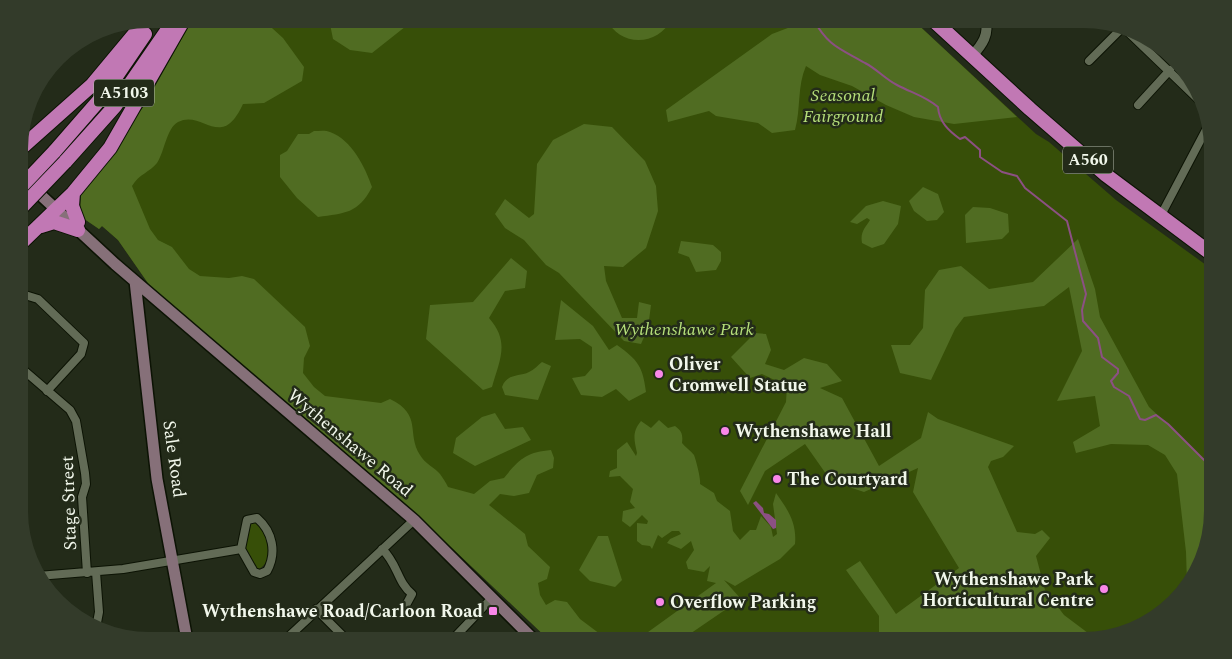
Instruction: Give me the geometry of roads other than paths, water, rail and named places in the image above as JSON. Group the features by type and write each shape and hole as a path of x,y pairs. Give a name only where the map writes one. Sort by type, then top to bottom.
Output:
{"highway":[{"path":"28,141 92,85 139,28"},
{"name":"A5103","path":"28,179 102,97 150,28"},
{"name":"A5103","path":"28,201 115,106 169,28"},
{"path":"28,237 73,193 110,148 179,28"},
{"name":"A560","path":"943,28 1080,153 1160,217 1204,249"},
{"path":"40,226 54,222 78,226 72,206 73,193"}],"main road":[{"name":"Wythenshawe Road","path":"28,175 135,281 414,520 525,632"},
{"name":"Wythenshawe Road","path":"28,182 59,208"},
{"name":"Sale Road","path":"135,281 157,479 185,632"}],"street":[{"path":"972,56 985,39 987,28"},
{"path":"1089,61 1119,33"},
{"path":"1137,40 1189,89"},
{"path":"1138,105 1170,70"},
{"path":"1160,217 1203,136"},
{"path":"28,296 38,299 84,343 81,354 47,391"},
{"name":"Stage Street","path":"28,374 70,410 76,421 82,448 86,484 82,504 99,612 97,620"},
{"path":"254,517 257,518 264,524 274,552 267,571 260,574 254,572 240,549 247,520 254,517"},
{"path":"293,632 414,520"},
{"path":"46,575 92,572 240,549"},
{"path":"382,549 392,558 400,580 412,594 406,605"},
{"path":"457,632 491,599"},
{"path":"316,609 339,632"}],"waterway":[{"path":"819,28 824,36 841,50 869,65 893,83 933,103 938,107 942,122 952,133 960,139 965,137 980,150 980,157 1002,172 1017,176 1025,188 1067,221 1086,294 1082,310 1083,321 1098,338 1102,357 1118,369 1118,373 1111,381 1114,387 1129,396 1140,419 1145,420 1156,415 1168,424 1204,460"}],"place":[{"name":"Oliver Cromwell Statue","path":"659,374"},
{"name":"Wythenshawe Hall","path":"725,431"},
{"name":"The Courtyard","path":"777,479"},
{"name":"Wythenshawe Park Horticultural Centre","path":"1104,589"},
{"name":"Overflow Parking","path":"660,602"},
{"name":"Wythenshawe Road/Carloon Road","path":"493,611"}],"park label":[{"name":"Seasonal Fairground","path":"843,105"},
{"name":"Wythenshawe Park","path":"684,329"}]}
